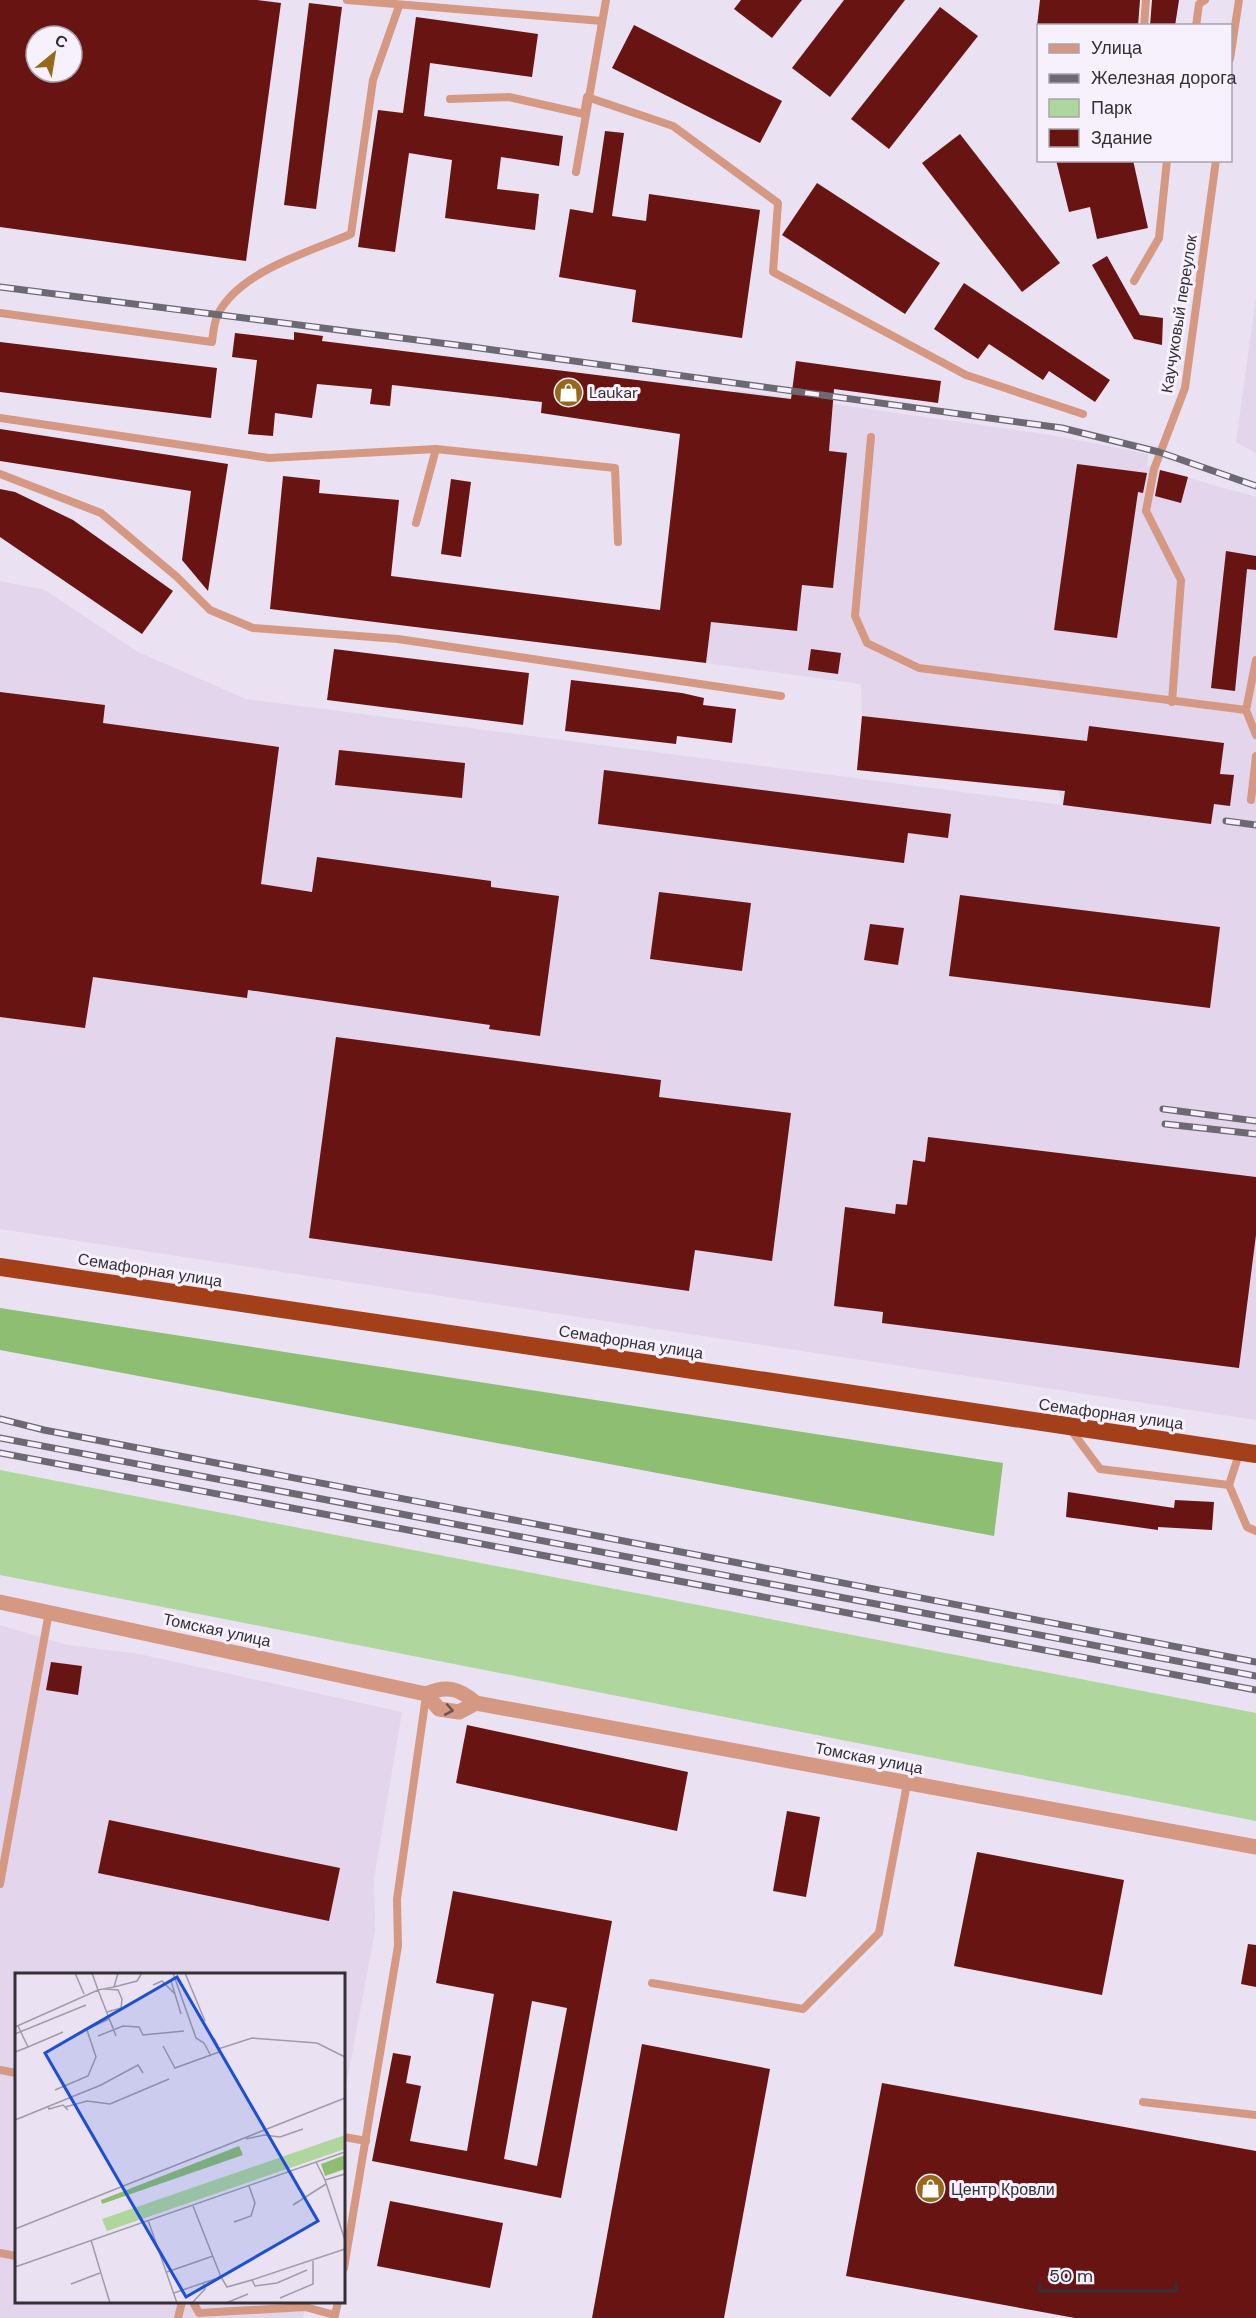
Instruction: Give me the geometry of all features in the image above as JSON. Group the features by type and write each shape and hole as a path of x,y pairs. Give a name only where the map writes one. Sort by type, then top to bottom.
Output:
{"highway":[{"name":"Семафорная улица","path":"0,1267 1069,1428 1248,1452"}],"street":[{"name":"Томская улица","path":"0,1602 426,1694 439,1709 459,1712 476,1703 1256,1847"}],"lane":[{"path":"347,0 602,21"},
{"path":"576,172 584,114 606,0"},
{"path":"1144,24 1146,0"},
{"path":"1196,24 1198,4 1205,0"},
{"path":"1232,46 1239,0"},
{"path":"0,313 212,342 216,316 227,300 268,268 351,234 373,80 399,6"},
{"path":"450,99 509,97 584,114"},
{"path":"587,97 673,126 778,203 773,272 966,375 1083,414"},
{"path":"1134,281 1159,238 1167,162"},
{"name":"Каучуковый переулок","path":"1172,702 1181,580 1146,511 1154,469 1185,388 1216,162"},
{"path":"0,418 269,458 436,449 615,468 618,542"},
{"path":"871,437 855,616 867,643 919,668 1246,710"},
{"path":"416,523 436,449"},
{"path":"0,474 101,513 177,577 210,610 253,628 398,639 781,696"},
{"path":"1256,660 1254,686 1246,710 1256,735"},
{"path":"1251,800 1256,756"},
{"path":"1069,1428 1100,1469 1229,1485"},
{"path":"1229,1485 1248,1452"},
{"path":"1229,1485 1247,1527 1256,1532"},
{"path":"0,1884 50,1612"},
{"path":"345,2262 398,1946 397,1899 426,1694"},
{"path":"652,1983 802,2009 879,1933 907,1784"},
{"path":"0,2070 15,2073"},
{"path":"1143,2102 1256,2115"},
{"path":"345,2137 366,2140"},
{"path":"0,2253 15,2256"},
{"path":"178,2318 182,2303"},
{"path":"194,2303 199,2313 305,2307 335,2317"}],"shaded area":[{"path":"1256,297 1256,453 1236,442"},
{"path":"735,390 1045,434 1148,454 1147,466 1256,497 1256,1420 0,1229 0,581 45,590 138,652 246,699 1063,805 1058,791 857,770 862,716 861,684 706,663"},
{"path":"0,1625 68,1645 139,1654 402,1712 374,1879 375,1931 345,2093 345,1973 15,1973 15,2303 306,2303 303,2318 0,2318"}],"green space":[{"path":"0,1308 1003,1463 994,1536 0,1350"},
{"path":"0,1470 1256,1713 1256,1821 0,1575"}],"building":[{"path":"0,0 257,0 281,3 246,261 0,227"},
{"path":"741,0 802,0 772,38 734,9"},
{"path":"844,0 905,0 830,97 792,68"},
{"path":"1040,0 1140,0 1138,24 1037,24"},
{"path":"1152,0 1179,0 1175,24 1150,24"},
{"path":"309,3 342,7 316,209 284,205"},
{"path":"940,7 978,36 889,149 851,119"},
{"path":"416,17 538,34 532,77 430,63 424,116 563,136 559,166 501,157 497,189 539,194 535,230 445,218 452,160 409,153 395,252 358,247 378,110 403,113"},
{"path":"634,25 782,101 760,143 612,68"},
{"path":"605,131 624,133 612,216 646,221 649,194 760,210 742,338 632,322 636,290 559,277 570,209 593,213"},
{"path":"960,134 1060,263 1022,292 922,163"},
{"path":"1056,162 1133,162 1148,228 1097,239 1090,207 1069,212"},
{"path":"817,183 940,263 905,314 782,235"},
{"path":"1107,256 1140,315 1163,318 1162,345 1134,339 1092,265"},
{"path":"964,283 1110,380 1095,402 1049,371 1043,380 989,344 978,359 934,329"},
{"path":"294,332 323,336 322,341 791,399 796,361 941,381 938,403 834,389 829,451 847,453 833,588 802,585 797,631 711,622 706,663 270,609 283,476 320,480 319,493 399,500 391,576 660,610 680,434 541,413 542,402 392,385 390,406 370,404 372,389 317,384 312,418 275,413 273,436 248,434 257,360 232,357 235,333 294,340"},
{"path":"0,342 217,368 211,418 0,392"},
{"path":"0,429 228,464 208,591 182,560 191,491 0,461"},
{"path":"1077,464 1147,473 1143,493 1138,492 1117,638 1054,630"},
{"path":"1160,470 1188,477 1181,503 1155,496"},
{"path":"451,479 471,482 461,557 441,554"},
{"path":"0,489 15,492 73,520 173,591 142,634 0,537"},
{"path":"1226,551 1256,556 1256,570 1247,569 1235,691 1211,688"},
{"path":"334,649 529,673 523,725 327,700"},
{"path":"811,649 841,653 838,674 808,670"},
{"path":"571,680 682,693 704,698 703,705 736,709 732,743 677,736 676,744 565,731"},
{"path":"0,692 105,705 103,723 279,747 261,884 312,892 317,857 491,881 491,887 559,896 540,1036 489,1029 490,1025 248,990 247,998 93,977 85,1028 0,1017"},
{"path":"862,716 1087,741 1089,726 1224,743 1220,774 1234,775 1230,806 1214,804 1211,824 1063,805 1065,791 857,770"},
{"path":"339,750 465,763 462,798 335,785"},
{"path":"604,770 951,814 948,838 908,833 904,863 598,824"},
{"path":"659,892 751,903 742,971 650,959"},
{"path":"960,895 1220,927 1210,1008 949,976"},
{"path":"870,924 904,928 898,965 864,960"},
{"path":"336,1037 661,1080 659,1097 791,1113 772,1261 695,1250 689,1291 309,1238"},
{"path":"928,1137 1256,1177 1256,1235 1239,1368 882,1323 883,1312 834,1306 845,1207 895,1214 896,1204 907,1205 913,1160 925,1162"},
{"path":"1068,1492 1174,1508 1175,1500 1214,1502 1212,1530 1158,1527 1158,1530 1066,1517"},
{"path":"51,1662 82,1666 78,1695 46,1690"},
{"path":"467,1725 688,1772 677,1831 456,1783"},
{"path":"787,1811 820,1817 806,1897 773,1891"},
{"path":"109,1820 340,1868 329,1921 98,1873"},
{"path":"977,1852 1124,1880 1102,1995 954,1966"},
{"path":"453,1891 612,1921 561,2198 372,2161 393,2053 411,2056 406,2083 421,2086 410,2141 467,2151 494,1994 436,1983","holes":["532,2001 567,2008 537,2166 504,2159"]},
{"path":"1248,1944 1256,1945 1256,1987 1241,1984"},
{"path":"642,2044 770,2069 724,2318 592,2318"},
{"path":"882,2083 1256,2151 1256,2318 1075,2318 846,2276"},
{"path":"390,2201 503,2223 490,2288 377,2266"}],"railway":[{"path":"0,287 472,347 1062,428 1159,452 1256,486"},
{"path":"1226,821 1256,825"},
{"path":"1163,1109 1256,1121"},
{"path":"1165,1124 1256,1134"},
{"path":"0,1419 44,1430 1256,1662"},
{"path":"0,1438 1256,1676"},
{"path":"0,1453 1256,1690"}],"place":[{"name":"Laukar","path":"568,392"},
{"name":"Центр Кровли","path":"930,2189"}]}
